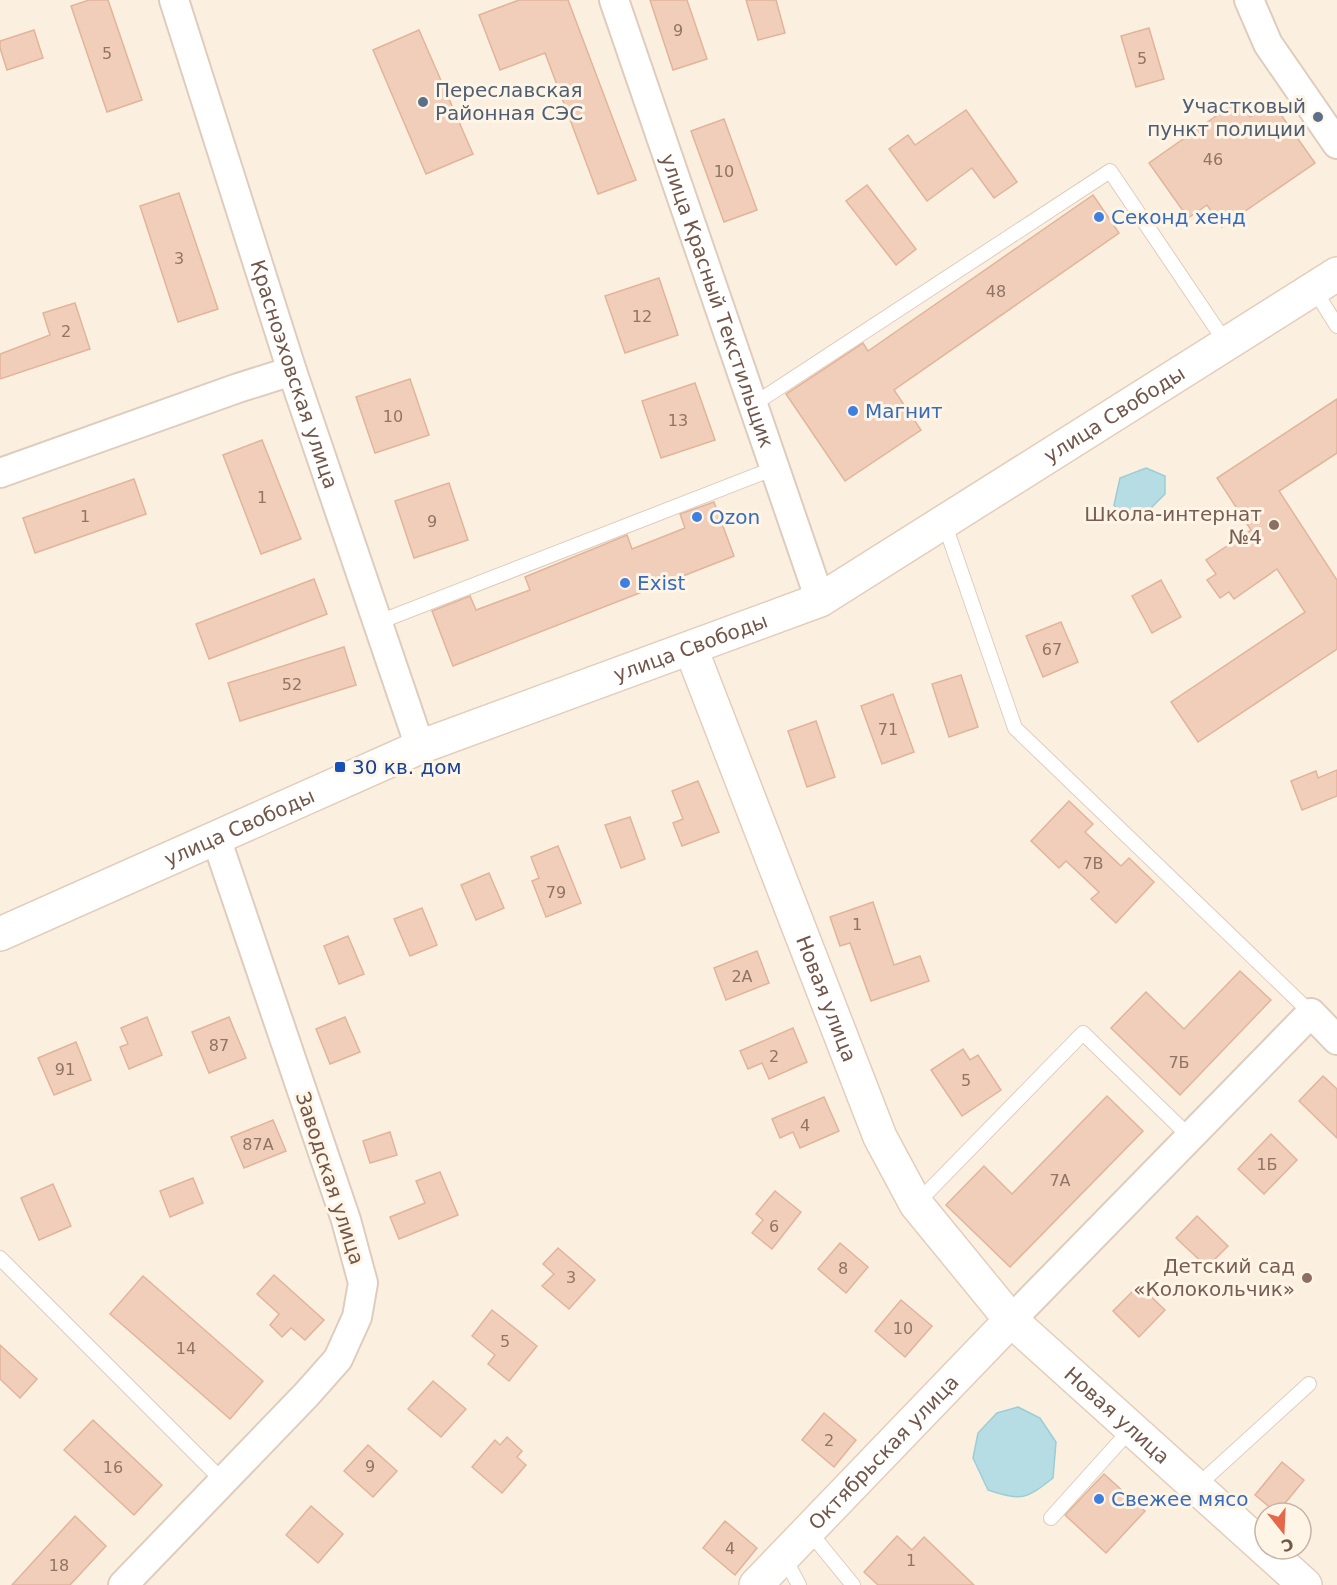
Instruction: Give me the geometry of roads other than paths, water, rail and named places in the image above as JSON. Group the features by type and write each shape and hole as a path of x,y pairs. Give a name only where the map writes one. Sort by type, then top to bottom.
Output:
{"street":[{"name":"Красноэховская улица","path":"174,0 292,371 420,747"},
{"name":"улица Красный Текстильщик","path":"614,0 820,600"},
{"path":"1249,0 1268,45 1337,144"},
{"name":"улица Свободы","path":"0,934 420,747 820,600 1325,281"},
{"path":"0,473 292,371"},
{"name":"Новая улица","path":"691,649 880,1137 916,1204 1011,1320 1305,1585"},
{"name":"Заводская улица","path":"123,1585 338,1359 357,1317 363,1283 346,1220 216,838"},
{"path":"1011,1320 1311,1013 1337,1040"},
{"name":"Октябрьская улица","path":"756,1585 1011,1320"}],"lane":[{"path":"754,404 1110,171 1226,343"},
{"path":"1325,281 1337,326"},
{"path":"379,622 775,468"},
{"path":"944,522 1015,728 1311,1013"},
{"path":"916,1204 1083,1034 1190,1137"},
{"path":"0,1258 222,1480"},
{"path":"1196,1487 1309,1384"},
{"path":"1051,1518 1131,1429"},
{"path":"808,1530 853,1585"},
{"path":"783,1556 799,1585"}],"water":[{"path":"1146,468 1165,476 1165,494 1146,513 1126,521 1114,505 1120,478"},
{"path":"1018,1407 1040,1418 1056,1442 1053,1478 1036,1491 1016,1497 988,1490 973,1458 978,1433 997,1413"}],"place":[{"name":"Переславская Районная СЭС","path":"423,102"},
{"name":"Участковый пункт полиции","path":"1318,117"},
{"name":"Секонд хенд","path":"1099,217"},
{"name":"Магнит","path":"853,411"},
{"name":"Ozon","path":"697,517"},
{"name":"Школа-интернат №4","path":"1274,525"},
{"name":"Exist","path":"625,583"},
{"name":"30 кв. дом","path":"340,767"},
{"name":"Детский сад «Колокольчик»","path":"1307,1278"},
{"name":"Свежее мясо","path":"1099,1499"}]}
